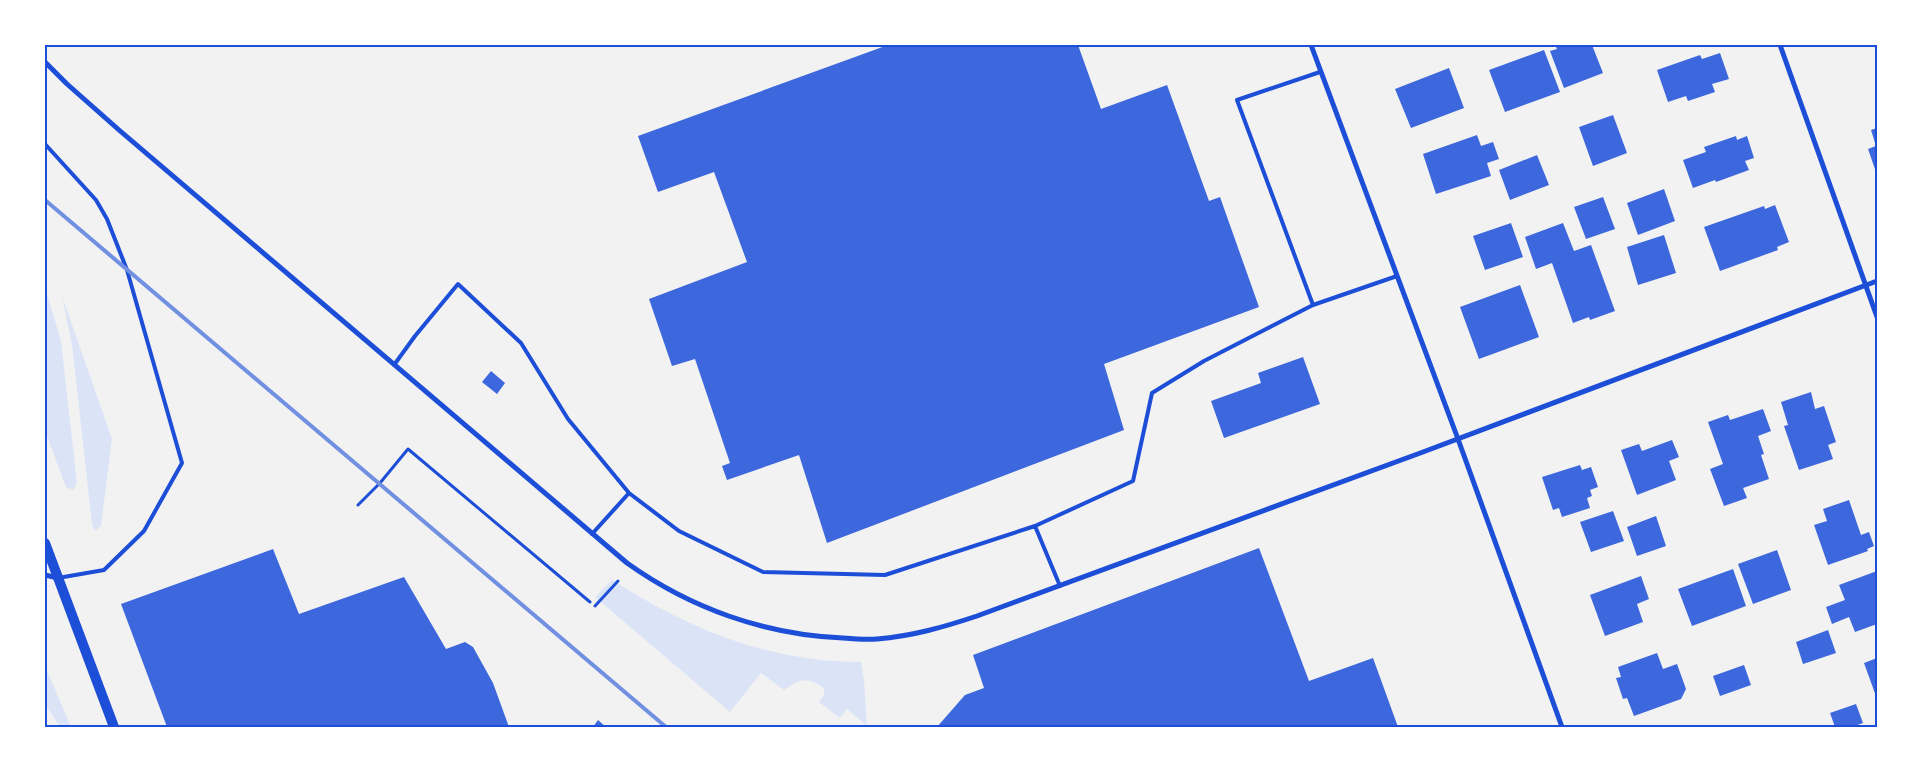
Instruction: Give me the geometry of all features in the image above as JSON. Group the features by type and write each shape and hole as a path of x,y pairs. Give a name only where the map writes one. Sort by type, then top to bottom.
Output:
{"main road":[{"path":"45,543 114,727"}],"street":[{"path":"1311,45 1458,439 1562,727"},
{"path":"1780,45 1877,317"},
{"path":"45,62 119,130 627,563 672,592 718,612 764,628 820,638 877,639 935,630 1060,586 1458,439 1877,281"},
{"path":"45,575 58,578"}],"lane":[{"path":"1313,305 1237,100 1320,72"},
{"path":"45,144 96,200 107,219 127,270 182,463 144,531 104,570 58,578"},
{"path":"394,365 415,336 458,284 521,343 568,420 628,493 678,531 763,572 885,575 1035,526 1133,481 1152,393 1204,361 1313,305 1397,276"},
{"path":"592,534 628,493"},
{"path":"1035,526 1060,586"}],"path":[{"path":"358,505 380,484 408,448 590,602"},
{"path":"595,606 615,584"}],"shaded area":[{"path":"45,287 61,341 77,483 73,490 66,487 45,431"},
{"path":"62,296 112,439 101,526 95,531 92,524 72,345"},
{"path":"612,580 671,614 700,628 730,639 761,649 793,656 861,662 867,726 847,709 840,718 819,702 824,695 824,688 818,684 803,680 794,683 784,690 761,673 730,712 595,597"},
{"path":"45,666 71,727 60,727 45,704"}],"building":[{"path":"888,45 1078,45 1101,109 1167,85 1209,201 1220,197 1259,307 1104,364 1124,430 827,543 799,455 727,480 722,466 730,463 695,359 672,366 649,299 747,262 714,172 658,192 638,136"},
{"path":"1555,45 1592,45 1603,73 1564,88 1550,51 1557,49"},
{"path":"1544,50 1560,92 1505,112 1489,70"},
{"path":"1720,53 1729,79 1712,84 1715,92 1688,101 1686,96 1668,102 1657,70 1700,55 1702,59"},
{"path":"1449,68 1464,108 1411,128 1395,89"},
{"path":"1613,115 1627,153 1593,166 1579,127"},
{"path":"1877,128 1877,175 1868,149 1876,146 1871,130"},
{"path":"1477,135 1481,146 1493,142 1499,159 1487,163 1491,176 1436,194 1423,154"},
{"path":"1736,136 1737,140 1747,136 1754,158 1745,161 1749,170 1693,188 1683,160 1706,152 1704,147"},
{"path":"1537,155 1549,185 1510,200 1499,170"},
{"path":"1664,189 1675,221 1638,235 1627,203"},
{"path":"1603,197 1615,229 1586,239 1574,207"},
{"path":"1775,205 1789,242 1777,247 1778,250 1720,271 1704,227 1764,206 1765,209"},
{"path":"1511,223 1523,257 1485,270 1473,236"},
{"path":"1563,223 1574,251 1591,245 1615,311 1590,320 1589,317 1573,323 1552,263 1536,269 1525,237"},
{"path":"1664,235 1676,273 1638,285 1627,247"},
{"path":"1520,285 1539,337 1479,359 1460,307"},
{"path":"1303,357 1320,404 1224,438 1211,401 1261,383 1258,373"},
{"path":"491,371 505,383 497,394 482,382"},
{"path":"1811,392 1815,409 1824,406 1836,442 1828,445 1833,459 1799,470 1784,426 1788,425 1781,402"},
{"path":"1763,409 1771,431 1758,436 1764,454 1761,455 1769,479 1743,488 1747,498 1724,506 1710,469 1723,464 1708,422 1728,415 1730,420"},
{"path":"1672,440 1679,457 1669,461 1676,480 1637,495 1621,450 1639,444 1642,451"},
{"path":"1580,465 1582,470 1591,467 1598,487 1590,490 1592,496 1587,498 1590,508 1562,517 1559,508 1553,510 1542,477"},
{"path":"1849,500 1861,535 1869,532 1874,546 1867,549 1868,551 1828,565 1814,525 1827,521 1823,509"},
{"path":"1613,511 1624,541 1591,552 1580,522"},
{"path":"1656,516 1666,546 1637,556 1627,527"},
{"path":"1259,548 1309,681 1373,658 1398,727 937,727 965,695 984,688 973,655"},
{"path":"273,549 299,614 404,577 446,649 465,642 473,647 493,683 509,727 167,727 121,604"},
{"path":"1777,550 1791,590 1753,604 1738,564"},
{"path":"1733,569 1746,606 1692,626 1678,589"},
{"path":"1877,571 1877,624 1855,632 1849,617 1832,624 1826,607 1845,600 1839,585"},
{"path":"1641,576 1649,599 1637,604 1643,622 1605,636 1590,595"},
{"path":"1828,630 1836,653 1803,664 1796,642"},
{"path":"1657,653 1663,669 1677,664 1686,689 1681,699 1634,716 1627,698 1623,699 1616,678 1621,677 1618,667"},
{"path":"1877,658 1877,699 1864,663"},
{"path":"1744,665 1751,685 1720,696 1713,676"},
{"path":"1856,704 1863,723 1852,727 1835,727 1830,713"},
{"path":"598,720 606,727 593,727"}],"railway":[{"path":"45,200 666,727"}]}
